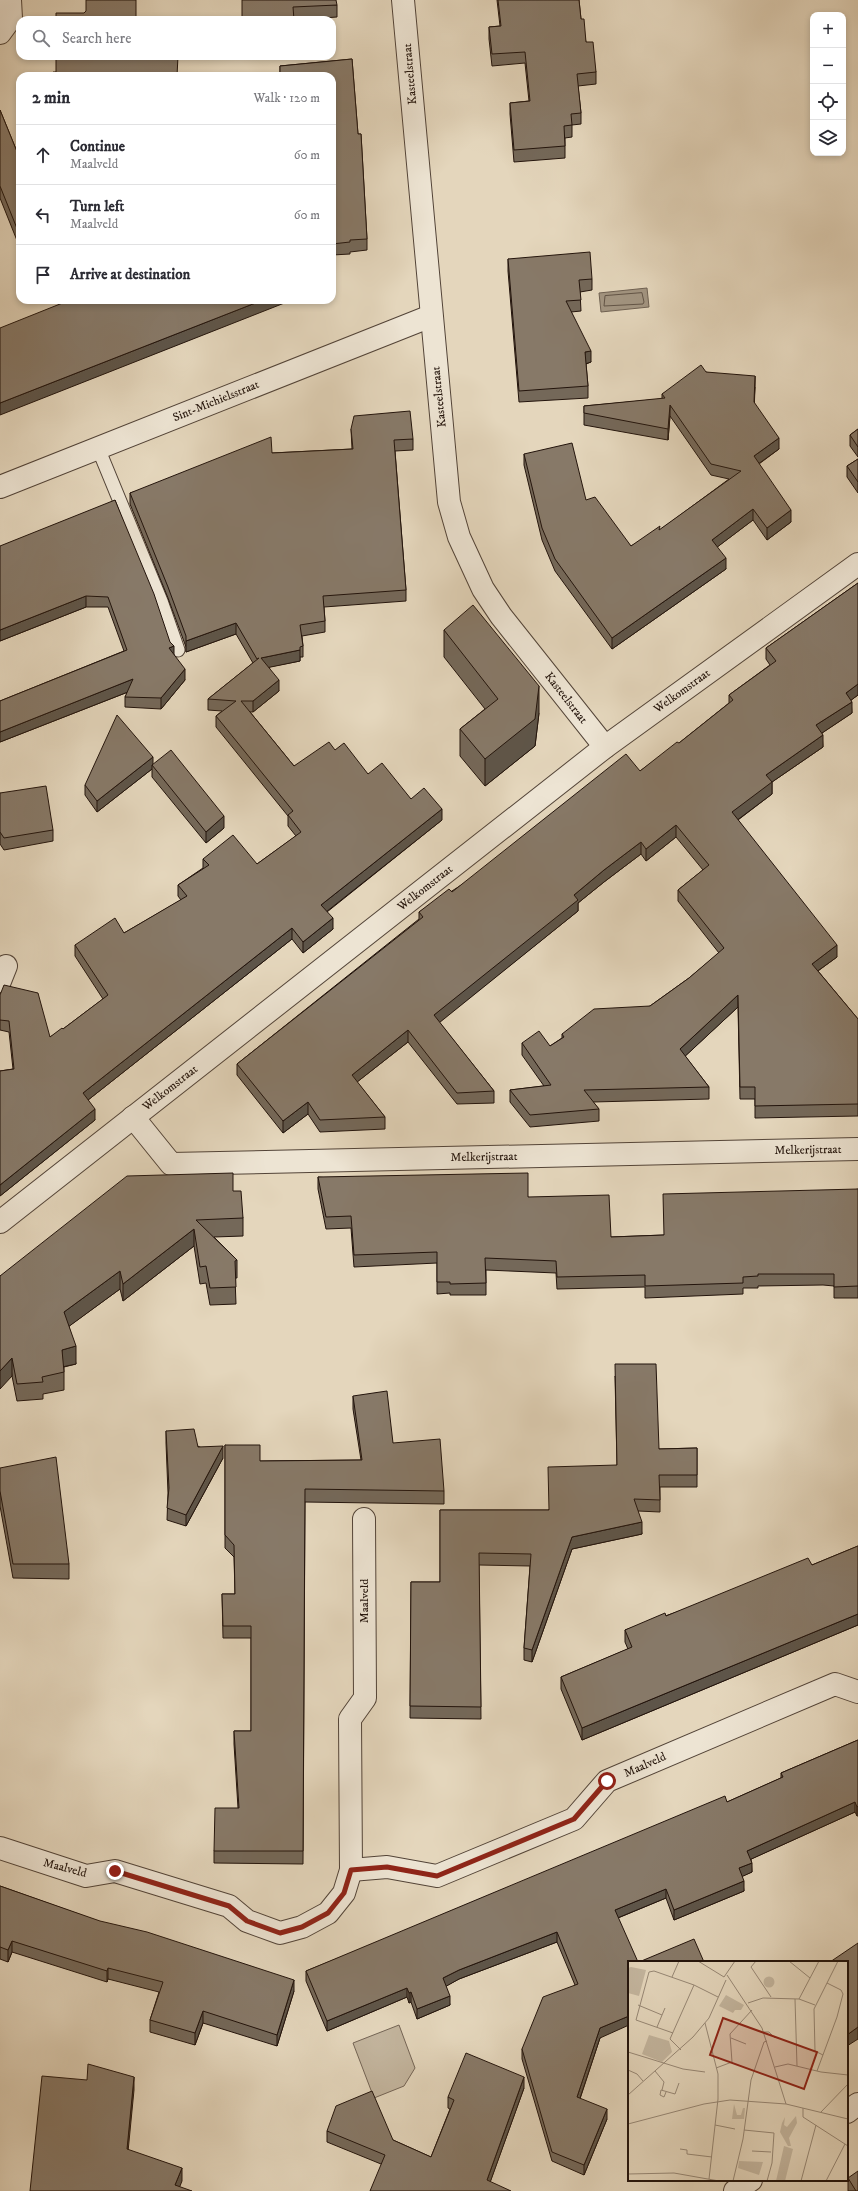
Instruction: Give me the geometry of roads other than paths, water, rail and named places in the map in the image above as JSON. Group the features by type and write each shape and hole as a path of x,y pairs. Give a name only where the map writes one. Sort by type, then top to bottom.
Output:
{"street":[{"path":"0,33 11,18 10,0"},
{"name":"Kasteelstraat","path":"403,0 449,502 459,537 483,589 501,616 605,747"},
{"name":"Sint-Michielsstraat","path":"0,487 431,316"},
{"name":"Welkomstraat","path":"0,1222 605,747 858,564"},
{"name":"Melkerijstraat","path":"133,1117 172,1164 858,1149"},
{"name":"Maalveld","path":"0,1848 86,1876 115,1871 229,1906 247,1921 280,1933 302,1927 328,1913 344,1893 351,1870 350,1719 365,1698 364,1519"},
{"name":"Maalveld","path":"351,1870 387,1867 437,1876 574,1819 607,1781 655,1760 835,1684 858,1692"},
{"path":"848,2111 858,2104"},
{"path":"735,2191 750,2181"}],"lane":[{"path":"98,448 161,601 178,650"}],"water":[{"path":"647,288 649,307 601,312 599,293"}]}
